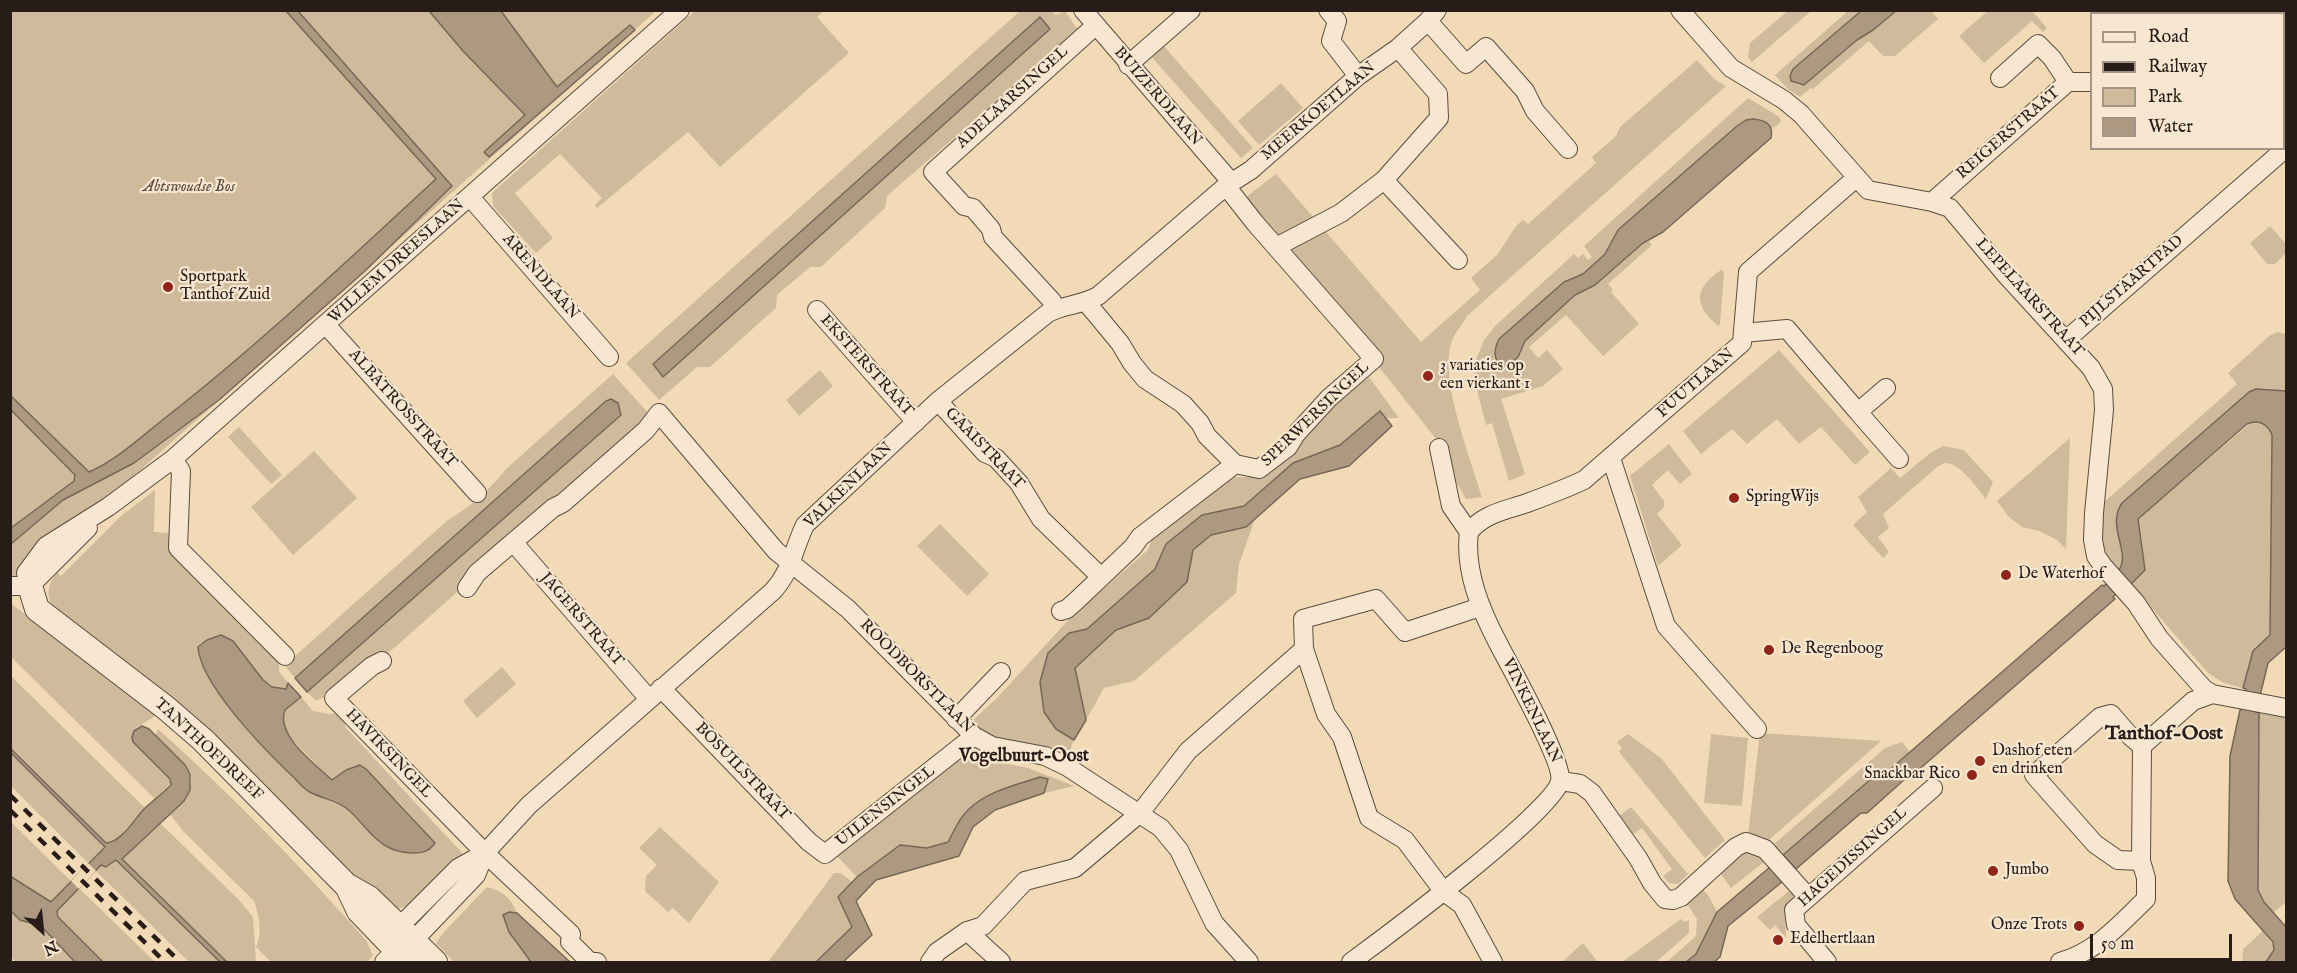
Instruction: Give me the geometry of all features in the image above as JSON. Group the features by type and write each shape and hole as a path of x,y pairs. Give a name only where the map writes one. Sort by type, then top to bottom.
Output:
{"street":[{"name":"WILLEM DREESLAAN","path":"20,586 26,573 46,546 108,507 173,459 680,10"},
{"name":"BUIZERDLAAN","path":"1083,10 1229,185 1276,247 1374,359"},
{"path":"1128,65 1191,10"},
{"path":"1328,10 1337,21 1331,41 1358,76"},
{"name":"LEPELAARSTRAAT","path":"1680,10 1731,68 1784,100 1801,114 1868,190 1932,202 1950,208 2006,275 2091,368 2103,389 2102,433 2097,470 2093,540 2097,556 2136,603 2158,638 2204,689 2212,694"},
{"path":"1432,16 1466,64 1486,47 1525,91 1535,111 1568,149"},
{"name":"MEERKOETLAAN","path":"1229,185 1251,170 1358,76 1398,48 1432,16"},
{"name":"ADELAARSINGEL","path":"1054,310 1052,301 993,237 992,229 973,208 964,206 933,172 1095,26"},
{"path":"2000,78 2038,44 2052,58 2068,82"},
{"path":"1276,247 1341,213 1384,180 1439,118 1438,94 1398,48"},
{"name":"REIGERSTRAAT","path":"1932,202 2068,82 2090,82"},
{"name":"PIJLSTAARTPAD","path":"2066,340 2283,150"},
{"name":"FUUTLAAN","path":"1469,532 1483,518 1497,511 1541,498 1584,480 1742,343 1748,272 1856,178"},
{"path":"1384,180 1458,260"},
{"name":"VALKENLAAN","path":"400,949 476,875 485,852 529,805 773,591 784,578 791,564 795,545 805,525 938,401 1054,310 1086,302 1098,296 1229,185"},
{"name":"ARENDLAAN","path":"470,197 609,357"},
{"path":"1086,302 1120,343 1145,379 1183,404 1200,423 1207,436 1235,464"},
{"name":"EKSTERSTRAAT","path":"817,310 916,422"},
{"name":"ALBATROSSTRAAT","path":"326,325 477,493"},
{"path":"1743,333 1787,329 1899,459"},
{"name":"SPERWERSINGEL","path":"1060,611 1067,609 1133,547 1140,537 1235,464 1259,469 1288,447 1296,434 1329,398 1374,359"},
{"path":"1858,411 1886,388"},
{"name":"GAAISTRAAT","path":"938,401 985,453 996,458 1019,483 1041,519 1101,577"},
{"path":"467,588 477,573 638,438 659,413 776,551 791,564"},
{"path":"1438,448 1451,506 1469,532"},
{"path":"1611,458 1666,626 1757,729"},
{"path":"173,459 181,471 178,548 285,656"},
{"name":"VINKENLAAN","path":"1351,963 1444,892 1529,818 1553,795 1561,781 1558,767 1543,730 1480,607 1467,549 1469,532"},
{"name":"JAGERSTRAAT","path":"513,542 655,693"},
{"name":"ROODBORSTLAAN","path":"791,564 848,609 974,736 992,746 1045,756 1066,766 1161,828 1179,850 1214,922 1249,963"},
{"name":"TANTHOFDREEF","path":"20,586 37,609 166,708 196,734 346,885 369,898 400,949 435,963"},
{"path":"1480,607 1405,632 1376,599 1303,619 1304,650 1326,714 1342,737 1369,818 1405,840 1444,892 1462,905 1493,963"},
{"path":"930,963 937,952 967,931 983,926 1025,881 1075,868 1140,813 1188,751 1304,650"},
{"name":"HAVIKSINGEL","path":"382,661 372,666 334,698 485,852"},
{"path":"956,719 1001,672"},
{"name":"BOSUILSTRAAT","path":"655,693 825,854"},
{"path":"2060,963 2096,947 2146,899 2146,878 2141,861 2142,746 2193,701 2212,694 2286,708"},
{"path":"2141,861 2118,860 2095,844 2034,775 2100,717 2111,714 2142,746"},
{"name":"UILENSINGEL","path":"825,854 974,736"},
{"path":"1561,781 1580,784 1592,793 1665,899 1673,900 1681,897 1736,847 1746,842 1756,844 1769,854 1803,892"},
{"name":"HAGEDISSINGEL","path":"1827,963 1796,925 1794,910 1803,892 1933,788"},
{"path":"485,852 571,934 570,942 590,962 597,963"},
{"path":"967,931 1001,963"}],"green space":[{"path":"696,10 824,11 817,17 849,53 720,167 688,132 597,208 595,205 602,198 560,154 515,193 553,238 536,253 493,206 492,193"},
{"path":"1789,10 1811,11 1752,62 1748,57 1750,43"},
{"name":"Sportpark Tanthof Zuid","path":"10,11 656,11 11,585"},
{"path":"1020,11 1051,11 1056,15 1065,11 1078,30 887,196 885,208 821,267 810,267 777,295 776,308 710,367 697,367 659,400 626,363","holes":["1040,17 1043,21 663,376 653,363"]},
{"path":"1848,11 1861,11 1793,69 1791,81 1804,85 1896,11 1931,11 1938,19 1895,56 1883,56 1869,41 1813,89 1811,88 1800,97 1789,90 1775,75"},
{"path":"1988,11 2032,11 2047,28 2043,32 2032,21 1984,63 1959,36"},
{"path":"1162,44 1253,148 1241,158 1150,55"},
{"path":"1697,60 1715,80 1726,86 1467,316 1454,337 1449,360 1453,399 1482,497 1466,499 1455,480 1444,449 1379,367 1382,362 1246,197 1276,174 1421,342 1480,290 1471,278 1498,254 1516,226 1523,220 1528,224 1596,163 1592,157 1616,136 1620,127"},
{"path":"1281,83 1303,108 1259,145 1238,121"},
{"path":"1748,98 1778,116 1781,120 1779,124 1618,231 1605,254 1583,274 1564,282 1495,346 1494,357 1518,357 1525,341 1575,295 1595,285 1643,243 1648,240 1652,245 1608,284 1613,290 1611,292 1639,324 1603,356 1566,315 1529,347 1538,358 1547,350 1563,369 1543,386 1501,399 1525,474 1509,481 1492,423 1486,425 1474,378 1476,360 1484,340 1496,325 1574,254 1578,258 1583,254 1588,260 1592,257 1584,246"},
{"path":"2270,226 2286,244 2286,253 2275,264 2267,264 2250,243"},
{"path":"1721,270 1724,272 1718,326 1704,311 1700,297 1706,284"},
{"path":"2278,332 2286,334 2286,391 2254,390 2119,507 2117,524 2122,564 2119,570 2102,552 2099,543 2102,504 2237,384 2228,373 2269,336"},
{"path":"1779,350 1870,452 1855,465 1821,427 1799,444 1777,419 1747,444 1732,429 1701,454 1683,431"},
{"path":"820,370 833,386 799,416 786,400"},
{"path":"613,374 650,415 396,646 351,681 315,700 307,692 620,415 608,399 295,678 286,664 448,520 480,497 507,468"},
{"path":"1369,377 1399,418 1387,418 1380,411 1340,445 1293,463 1244,506 1202,515 1166,544 1155,569 1087,629 1069,633 1056,729 1074,740 1066,760 998,745 971,722 998,697 1070,618 1148,550 1152,538 1232,477 1262,477 1296,449 1331,402 1339,401"},
{"path":"2252,422 2264,425 2272,435 2270,635 2253,651 2243,688 2224,683 2208,673 2131,584 2145,570 2138,519"},
{"path":"239,427 282,475 271,484 228,437"},
{"path":"2070,438 2066,549 2057,540 2039,531 2022,527 2009,517 1997,501"},
{"path":"1669,444 1692,474 1680,484 1668,470 1652,485 1664,501 1664,507 1657,514 1682,545 1658,566 1630,476"},
{"path":"1943,446 1964,450 1993,482 1986,499 1957,467 1944,463 1937,467 1883,514 1889,528 1878,537 1889,552 1883,558 1853,525 1867,512 1858,497 1891,468 1900,478 1929,454"},
{"path":"314,451 357,498 293,555 251,507"},
{"path":"155,490 154,532 169,533 169,543 173,550 279,656 279,671 288,683 286,689 272,687 247,661 199,659 219,693 253,737 308,791 345,808 379,843 423,853 432,848 435,843 398,801 346,770 332,781 287,734 283,725 285,710 301,697 313,711 341,713 346,728 464,855 408,906 397,909 377,901 53,608 49,599 49,590 57,573 61,576 121,516"},
{"path":"1255,519 1239,564 1236,593 1134,681 1104,688 1086,720 1075,668 1116,630 1149,618 1187,583 1193,550 1211,535 1245,527"},
{"path":"940,524 989,574 967,596 917,546"},
{"path":"10,603 158,714 136,728 133,742 172,782 155,799 11,657"},
{"path":"502,667 516,684 477,718 463,701"},
{"path":"10,675 145,808 118,838 106,843 11,749"},
{"path":"2259,713 2286,716 2286,902 2273,913 2258,889 2256,879"},
{"path":"158,729 265,832 366,940 373,955 367,962 271,962 256,947 260,930 254,901 183,831 170,814 189,791 190,773 184,764 155,736"},
{"path":"1760,733 1881,741 1769,840 1748,835"},
{"path":"1628,734 1661,758 1725,840 1705,858 1619,752 1622,748 1617,742"},
{"path":"1711,734 1748,738 1742,806 1704,803"},
{"path":"1902,742 1910,752 1878,779 1871,779 1783,855 1774,844 1885,748"},
{"path":"10,753 105,846 89,864 11,786"},
{"path":"966,755 1028,768 1074,786 1044,793 1048,779 989,796 968,812 948,841 927,848 900,845 857,877 838,857 840,848"},
{"path":"1631,807 1688,874 1678,884 1669,883 1663,876 1672,869 1642,828 1632,835 1618,817"},
{"path":"10,821 72,882 51,902 11,876"},
{"path":"159,822 240,901 253,917 256,962 227,962 121,859"},
{"path":"660,827 719,882 689,923 673,908 668,912 645,891 646,876 657,865 639,848"},
{"path":"1741,852 1758,853 1764,862 1731,888 1719,871"},
{"path":"116,860 220,962 189,962 95,870 101,865"},
{"path":"834,873 841,873 852,882 838,898 852,927 816,962 768,962"},
{"path":"1700,886 1710,898 1717,912 1696,954 1686,962 1667,962 1696,936 1697,919 1685,901"},
{"path":"78,887 155,962 103,962 57,917 58,908"},
{"path":"487,887 502,893 512,903 517,913 509,912 510,933 531,962 454,962 436,943"},
{"path":"1790,890 1794,895 1785,908 1786,938 1775,925 1770,930 1757,917"},
{"path":"10,911 20,920 41,926 75,962 16,962 11,957"},
{"path":"1681,919 1685,922 1689,920 1689,933 1656,962 1622,962"},
{"path":"2263,931 2274,946 2270,960 2242,962 2243,949"},
{"path":"1583,943 1598,962 1562,962"}],"water":[{"path":"286,11 298,11 452,186 365,271 219,400 134,463 63,500 11,544 11,528 74,481 75,475 11,410 11,396 89,472 100,467 131,446 239,358 436,179"},
{"path":"429,11 501,11 557,87 630,25 635,30 489,157 484,152 525,115 463,51"},
{"path":"1861,11 1896,11 1857,40 1804,85 1791,81 1790,76 1793,69"},
{"path":"1040,17 1050,29 663,377 653,364"},
{"path":"1746,120 1761,120 1770,126 1771,138 1663,232 1643,243 1595,285 1575,295 1525,341 1518,357 1507,367 1500,365 1495,353 1499,339 1564,282 1583,274 1605,254 1618,230 1737,126"},
{"path":"2256,389 2286,391 2286,647 2268,663 2256,712 2259,713 2258,890 2264,902 2286,927 2286,962 2266,962 2274,950 2273,942 2235,899 2228,881 2230,756 2240,710 2243,709 2246,689 2243,688 2253,651 2270,635 2272,435 2268,428 2259,422 2247,424 2138,519 2145,570 2131,584 2129,582 2113,597 2115,599 1923,766 1915,770 1867,813 1861,813 1796,869 1783,855 1871,779 1879,779 2102,585 2104,586 2120,572 2122,555 2116,521 2122,503 2249,392"},
{"path":"611,399 618,403 621,415 307,692 295,678 606,401"},
{"path":"1380,411 1392,426 1349,466 1300,479 1246,527 1211,535 1193,550 1187,582 1149,618 1116,630 1075,668 1086,720 1074,740 1056,729 1044,712 1040,682 1048,653 1069,633 1087,629 1155,569 1166,544 1202,515 1244,506 1293,463 1340,445"},
{"path":"221,635 233,641 263,680 272,687 286,689 288,683 301,697 285,710 283,720 291,739 307,758 332,780 346,770 360,765 366,769 435,843 433,846 416,853 400,852 390,848 374,837 346,808 303,787 234,714 209,678 201,662 198,647 207,640"},
{"path":"142,726 149,729 185,765 190,774 190,790 184,801 122,859 227,962 220,962 116,860 106,867 101,865 57,911 58,917 103,962 75,962 41,926 20,920 11,911 10,876 51,902 105,847 11,753 11,749 106,843 112,842 123,834 145,808 171,785 170,779 133,742 134,731"},
{"path":"1040,777 1048,779 1044,793 995,810 973,827 959,856 876,880 856,901 872,935 843,962 816,962 852,927 838,897 857,877 900,845 927,848 948,842 962,817 976,803 1002,789"},
{"path":"1770,867 1782,882 1728,926 1720,957 1714,962 1686,962 1696,954 1717,912"},
{"path":"509,912 517,913 570,962 531,962 509,932 503,915"}],"pier":[{"path":"88,863 96,871 79,889 71,881"}],"railway":[{"path":"10,795 180,962"},
{"path":"10,810 165,962"}],"place":[{"name":"Sportpark Tanthof Zuid","path":"168,287"},
{"name":"3 variaties op een vierkant 1","path":"1428,376"},
{"name":"SpringWijs","path":"1734,498"},
{"name":"De Waterhof","path":"2006,575"},
{"name":"De Regenboog","path":"1769,650"},
{"name":"Dashof eten en drinken","path":"1980,761"},
{"name":"Snackbar Rico","path":"1972,775"},
{"name":"Jumbo","path":"1993,871"},
{"name":"Onze Trots","path":"2079,926"},
{"name":"Edelhertlaan","path":"1778,940"}],"district":[{"name":"Tanthof-Oost","path":"2164,735"},
{"name":"Vogelbuurt-Oost","path":"1024,757"}],"park label":[{"name":"Abtswoudse Bos","path":"189,188"}]}
